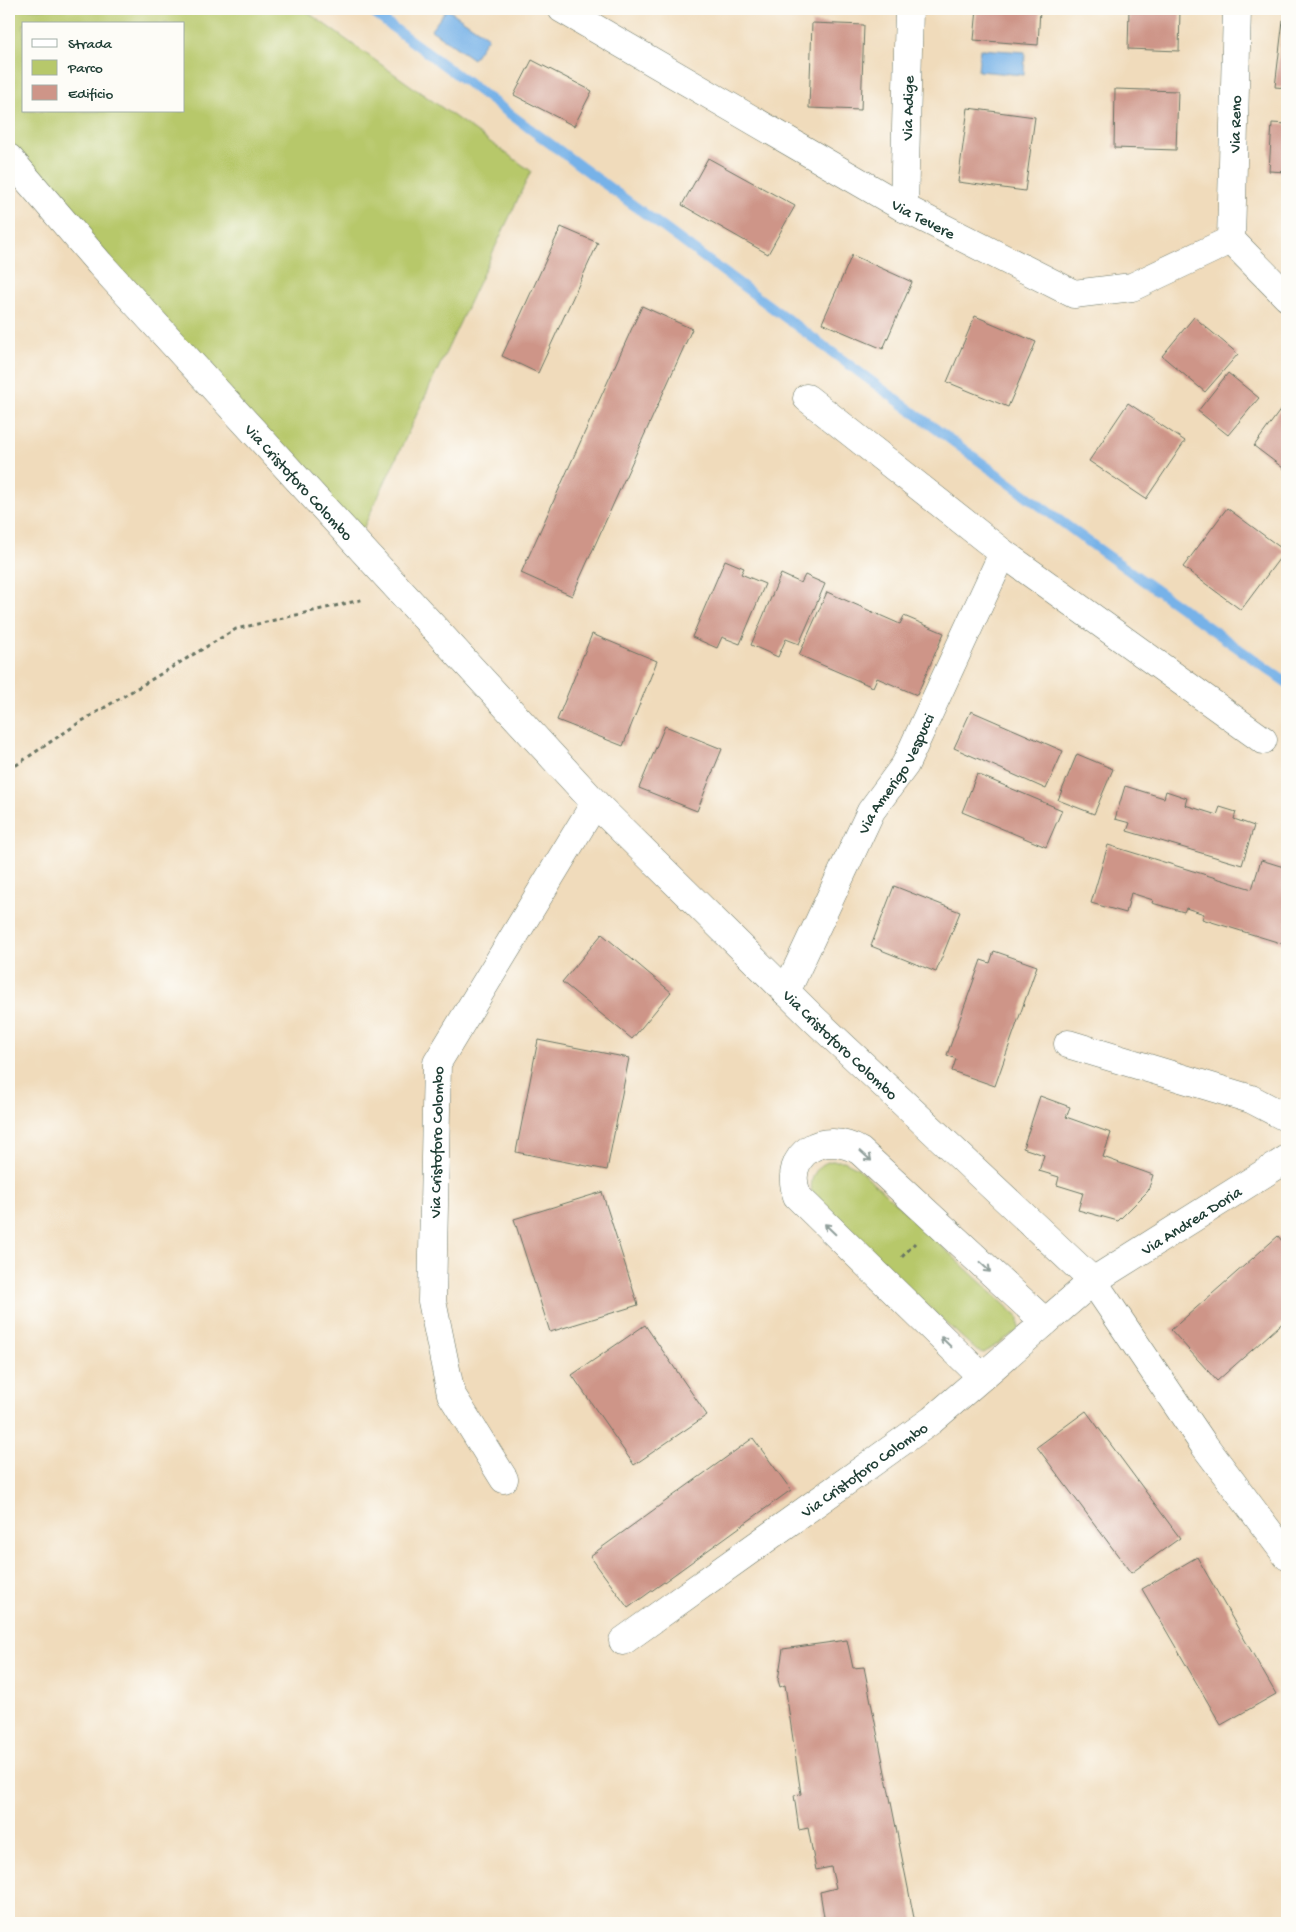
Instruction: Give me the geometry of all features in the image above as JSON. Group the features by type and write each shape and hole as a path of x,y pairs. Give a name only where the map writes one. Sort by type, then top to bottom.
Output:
{"street":[{"name":"Via Tevere","path":"562,9 904,208 1074,294 1132,287 1231,240"},
{"name":"Via Adige","path":"904,208 909,9"},
{"name":"Via Reno","path":"1231,240 1237,9"},
{"name":"Via Cristoforo Colombo","path":"9,158 100,264 595,803 786,992 1093,1280 1204,1445 1287,1556"},
{"path":"1231,240 1287,298"},
{"path":"807,398 1004,553 1263,740"},
{"name":"Via Amerigo Vespucci","path":"786,992 871,811 905,765 1004,553"},
{"name":"Via Cristoforo Colombo","path":"504,1479 451,1394 432,1300 437,1062 595,803"},
{"path":"1068,1044 1250,1099 1287,1118"},
{"path":"981,1376 796,1196 792,1183 794,1168 801,1156 808,1150 821,1143 835,1142 849,1144 860,1151 1045,1322"},
{"name":"Via Andrea Doria","path":"1093,1280 1287,1159"},
{"name":"Via Cristoforo Colombo","path":"623,1641 932,1420 1093,1280"}],"path":[{"path":"9,770 77,724 236,629 400,590"},
{"path":"880,1278 936,1221"}],"green space":[{"path":"9,9 303,9 531,171 354,548 9,159"},
{"path":"831,1161 844,1161 858,1168 1019,1318 1019,1330 984,1353 977,1351 817,1205 812,1192 812,1179 819,1168"}],"water":[{"path":"447,9 488,37 473,59 431,30"},
{"path":"980,49 1025,52 1024,75 978,71"}],"building":[{"path":"977,9 1040,9 1038,45 974,40"},
{"path":"1129,9 1180,9 1179,51 1128,49"},
{"path":"1283,20 1287,21 1287,88 1275,87"},
{"path":"812,23 864,25 861,110 809,108"},
{"path":"532,60 592,91 574,126 514,95"},
{"path":"1115,89 1178,91 1176,150 1114,148"},
{"path":"968,108 1035,117 1025,191 958,182"},
{"path":"1272,123 1287,124 1287,172 1269,171"},
{"path":"708,158 795,206 768,254 682,205"},
{"path":"561,227 598,243 538,373 502,356"},
{"path":"852,255 912,282 883,349 822,323"},
{"path":"642,306 692,329 572,596 521,573"},
{"path":"975,316 1036,342 1008,407 947,382"},
{"path":"1194,317 1238,354 1205,392 1162,356"},
{"path":"1228,373 1259,398 1228,435 1198,411"},
{"path":"1287,401 1287,471 1254,446"},
{"path":"1128,403 1185,441 1146,499 1089,461"},
{"path":"1227,508 1285,551 1241,610 1183,567"},
{"path":"725,560 744,568 741,574 765,584 740,644 722,637 717,648 692,637"},
{"path":"781,574 801,583 805,575 825,584 799,644 786,639 778,657 751,645"},
{"path":"827,592 900,624 904,616 944,633 917,695 877,678 873,687 799,655"},
{"path":"592,634 657,661 623,746 557,720"},
{"path":"971,711 1063,751 1046,789 954,748"},
{"path":"665,726 722,749 697,811 639,788"},
{"path":"1077,754 1113,769 1094,814 1058,800"},
{"path":"977,774 1062,810 1046,847 962,812"},
{"path":"1125,786 1164,798 1166,791 1187,798 1185,805 1217,815 1220,807 1236,812 1234,819 1254,826 1242,865 1127,831 1130,823 1115,819"},
{"path":"1108,845 1252,889 1261,860 1287,868 1287,945 1202,919 1204,914 1186,908 1184,912 1152,903 1153,900 1131,893 1126,913 1091,903"},
{"path":"894,886 960,912 936,972 871,946"},
{"path":"602,934 671,992 632,1039 562,982"},
{"path":"994,951 1037,966 995,1086 952,1071 956,1059 947,1055 981,960 990,963"},
{"path":"538,1040 629,1058 607,1170 516,1152"},
{"path":"1040,1096 1070,1107 1066,1117 1111,1133 1103,1157 1153,1175 1148,1191 1118,1221 1078,1210 1083,1193 1057,1185 1059,1177 1039,1171 1044,1155 1023,1148"},
{"path":"602,1192 638,1305 550,1332 514,1219"},
{"path":"1278,1236 1287,1247 1287,1319 1217,1381 1171,1330"},
{"path":"645,1325 707,1415 634,1465 572,1375"},
{"path":"1086,1411 1180,1538 1131,1573 1037,1447"},
{"path":"753,1438 791,1490 628,1608 590,1556"},
{"path":"1197,1557 1276,1694 1221,1725 1142,1589"},
{"path":"847,1640 853,1668 864,1667 915,1923 825,1923 820,1892 836,1888 831,1867 816,1870 808,1828 799,1830 794,1795 801,1794 785,1685 780,1687 778,1680 783,1649"}],"waterway":[{"path":"368,9 1093,545 1287,683"}]}
